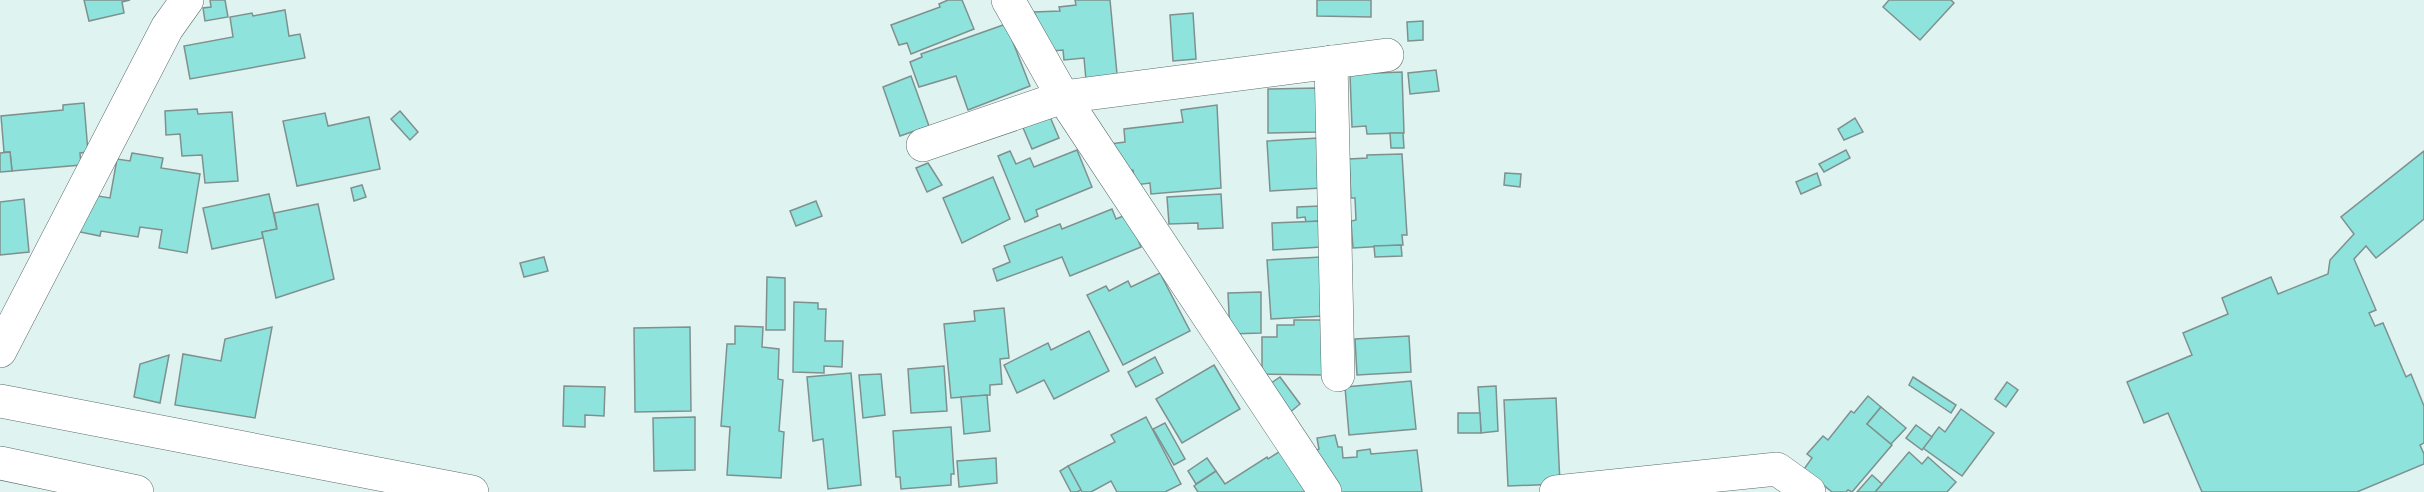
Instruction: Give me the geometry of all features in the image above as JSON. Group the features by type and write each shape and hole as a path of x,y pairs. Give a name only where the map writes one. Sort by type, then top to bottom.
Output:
{"street":[{"path":"0,351 167,28 187,0"},
{"path":"1008,0 1063,97 1325,492"},
{"path":"923,145 1063,97 1387,55"},
{"path":"1331,62 1338,375"},
{"path":"0,401 472,492"},
{"path":"0,463 138,492"},
{"path":"1556,492 1777,469 1809,492"}],"building":[{"path":"84,0 130,0 122,2 124,13 89,21"},
{"path":"210,0 225,0 228,17 205,21 203,8 211,7"},
{"path":"948,0 962,0 974,29 911,54 907,43 899,45 891,25 940,7 939,4"},
{"path":"1075,0 1110,0 1117,74 1086,80 1084,58 1064,60 1063,50 1052,51 1034,12 1060,11 1059,7 1076,5"},
{"path":"1317,0 1371,0 1371,17 1317,16"},
{"path":"1889,0 1951,0 1954,3 1920,40 1883,7"},
{"path":"285,10 289,36 300,34 305,58 190,79 184,46 233,37 230,17 252,13 253,16"},
{"path":"1193,13 1196,59 1173,61 1170,15"},
{"path":"1423,21 1423,40 1408,41 1407,22"},
{"path":"1006,24 1030,86 968,110 956,76 919,87 910,62 922,57 921,54"},
{"path":"1436,70 1439,91 1410,94 1408,73"},
{"path":"1402,72 1404,133 1367,134 1366,126 1352,127 1350,74"},
{"path":"911,76 929,126 900,136 883,87"},
{"path":"1317,88 1318,132 1268,133 1268,89"},
{"path":"84,103 88,152 80,153 81,165 12,171 10,152 4,152 1,116 63,110 63,105"},
{"path":"1217,105 1221,188 1151,194 1150,183 1135,185 1133,170 1123,171 1109,144 1125,142 1124,129 1183,122 1181,110"},
{"path":"197,109 198,114 232,112 238,181 205,183 202,155 182,156 180,134 166,135 165,111"},
{"path":"400,111 418,132 410,140 391,119"},
{"path":"1048,112 1059,138 1032,149 1021,123"},
{"path":"325,113 328,126 369,117 380,169 297,186 283,121"},
{"path":"1855,118 1863,132 1844,140 1838,129"},
{"path":"1390,133 1403,133 1404,148 1391,148"},
{"path":"1318,138 1321,188 1270,191 1267,141"},
{"path":"1077,150 1092,187 1036,210 1038,216 1025,222 998,156 1010,151 1016,164 1030,158 1034,167"},
{"path":"1846,150 1850,158 1824,172 1819,164"},
{"path":"2424,151 2424,219 2376,258 2366,246 2354,259 2376,310 2369,313 2375,326 2383,323 2406,377 2411,374 2424,406 2424,443 2420,445 2424,454 2424,464 2357,492 2202,492 2168,413 2144,423 2127,382 2192,355 2183,333 2228,314 2222,298 2271,277 2278,294 2328,274 2330,260 2354,234 2341,217"},
{"path":"10,152 12,171 0,172 0,153"},
{"path":"132,153 163,158 161,168 200,174 187,253 159,248 162,230 140,227 138,237 101,231 100,236 80,232 92,195 110,198 117,159 130,161"},
{"path":"1402,154 1407,235 1402,235 1403,245 1353,248 1351,221 1356,220 1355,198 1351,198 1349,159 1367,158 1367,155"},
{"path":"928,163 942,185 927,192 916,168"},
{"path":"1505,173 1521,174 1520,187 1504,185"},
{"path":"1817,173 1821,185 1801,194 1796,182"},
{"path":"993,177 1010,219 962,243 943,198"},
{"path":"362,185 366,197 354,201 351,188"},
{"path":"269,194 277,229 262,232 263,238 212,249 203,208"},
{"path":"1221,194 1223,228 1198,229 1198,223 1169,224 1167,197"},
{"path":"24,199 29,252 0,255 0,202"},
{"path":"816,201 822,216 796,226 790,211"},
{"path":"318,204 334,279 276,298 262,232 277,229 274,213"},
{"path":"1320,206 1321,221 1306,222 1305,217 1297,218 1297,207"},
{"path":"1112,209 1116,219 1128,214 1141,247 1070,276 1062,257 997,281 993,269 1010,262 1004,246 1060,224 1062,229"},
{"path":"1321,221 1321,247 1273,250 1272,223"},
{"path":"1401,245 1402,256 1375,257 1374,246"},
{"path":"544,257 548,271 524,277 520,263"},
{"path":"1321,257 1324,316 1271,319 1267,260"},
{"path":"1160,273 1190,331 1123,365 1087,295 1106,286 1109,291 1128,281 1131,287"},
{"path":"767,277 785,278 785,330 766,330"},
{"path":"1261,292 1261,333 1230,334 1228,293"},
{"path":"794,302 818,303 818,309 826,309 825,341 843,341 842,367 824,366 824,373 793,372"},
{"path":"1004,308 1009,358 1000,359 1002,384 990,385 990,395 951,398 944,324 975,321 974,311"},
{"path":"1294,320 1325,320 1324,375 1262,374 1262,337 1277,337 1277,325 1294,325"},
{"path":"735,326 763,327 762,347 779,349 778,379 783,380 779,431 784,432 781,478 727,475 730,427 721,426 727,344 735,344"},
{"path":"272,327 255,418 175,405 183,354 221,361 225,339"},
{"path":"690,327 691,411 635,412 634,328"},
{"path":"1089,331 1109,371 1054,399 1044,380 1017,393 1004,365 1048,343 1051,350"},
{"path":"1409,336 1411,372 1357,375 1355,339"},
{"path":"169,355 160,403 134,397 140,364"},
{"path":"1155,357 1163,373 1136,387 1128,372"},
{"path":"1214,365 1240,409 1182,443 1156,399"},
{"path":"944,366 947,411 911,413 908,369"},
{"path":"851,373 861,485 828,489 823,439 813,441 807,377"},
{"path":"881,374 885,415 863,418 859,375"},
{"path":"1280,377 1300,404 1288,414 1267,386"},
{"path":"1913,377 1956,405 1951,413 1909,385"},
{"path":"1411,381 1416,429 1349,435 1345,387"},
{"path":"2007,382 2018,390 2006,407 1995,399"},
{"path":"564,386 605,387 604,416 585,415 585,427 563,426"},
{"path":"1496,386 1498,431 1481,433 1478,387"},
{"path":"987,395 990,431 964,434 961,397"},
{"path":"1868,396 1881,407 1867,424 1892,445 1852,492 1848,490 1832,492 1804,469 1812,458 1807,454 1823,436 1828,440 1851,411 1854,413"},
{"path":"1556,398 1560,484 1508,486 1504,400"},
{"path":"1881,407 1906,428 1891,444 1867,424"},
{"path":"1961,409 1994,433 1962,476 1923,448 1939,427 1945,432"},
{"path":"1458,413 1480,413 1481,433 1458,433"},
{"path":"695,417 695,470 654,471 653,418"},
{"path":"1146,417 1181,484 1165,492 1117,492 1111,481 1091,492 1082,492 1068,466 1115,442 1111,435"},
{"path":"1165,423 1185,459 1174,465 1153,429"},
{"path":"1916,425 1932,437 1922,450 1906,438"},
{"path":"951,427 954,474 951,474 951,485 901,489 900,477 896,477 893,431"},
{"path":"1335,435 1338,447 1342,447 1343,458 1357,457 1357,451 1370,449 1371,454 1417,450 1422,492 1341,492 1315,451 1319,449 1317,438"},
{"path":"1282,450 1317,492 1198,492 1194,486 1216,471 1225,484"},
{"path":"1909,452 1922,464 1928,457 1956,482 1947,492 1875,492"},
{"path":"996,458 997,483 959,487 957,461"},
{"path":"1207,458 1216,471 1196,484 1188,471"},
{"path":"1068,466 1081,490 1077,492 1071,492 1060,471"},
{"path":"1872,475 1882,484 1875,492 1857,492"}]}
